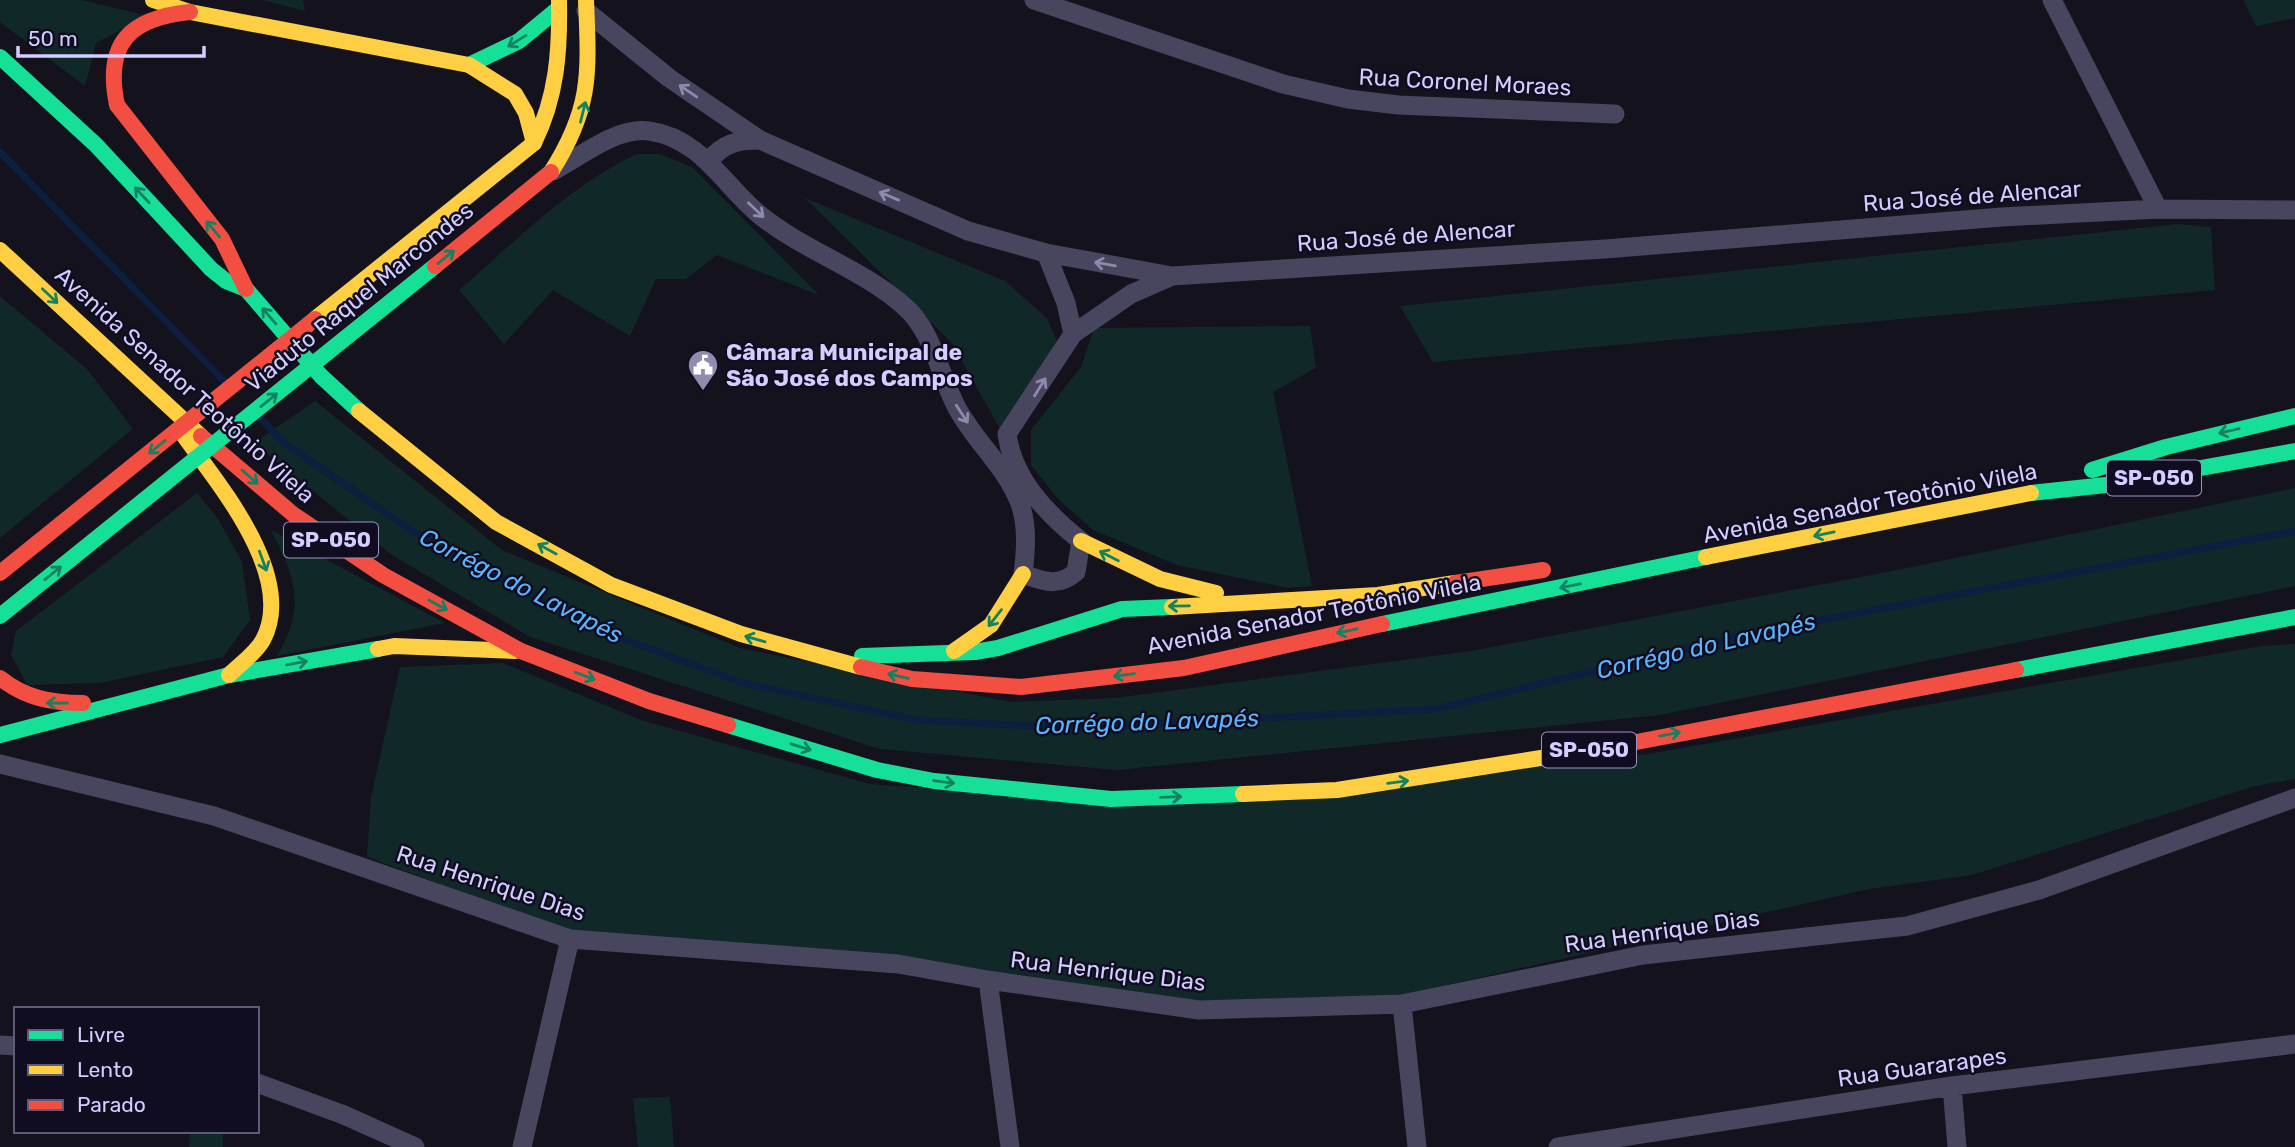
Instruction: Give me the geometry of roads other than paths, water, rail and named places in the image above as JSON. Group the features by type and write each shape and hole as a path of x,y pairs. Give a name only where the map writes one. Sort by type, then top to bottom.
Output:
{"main road":[{"path":"153,0 190,12 469,65 509,86 520,97 527,111 534,143"},
{"path":"469,65 519,41 559,4"},
{"path":"534,143 553,104 559,65 559,4"},
{"path":"551,172 580,124 587,99 586,5"},
{"path":"190,12 159,17 125,37 115,48 111,63 111,87 123,114 232,255 246,289"},
{"name":"Avenida Senador Teotônio Vilela","path":"0,57 96,145 211,269 226,281 246,289 321,376 385,435 496,522 611,585 741,634 821,658 912,679 1021,687 1184,668 2011,495 2106,485 2295,451"},
{"name":"Viaduto Raquel Marcondes","path":"0,573 534,143"},
{"name":"Viaduto Raquel Marcondes","path":"0,616 551,172"},
{"name":"Avenida Senador Teotônio Vilela","path":"0,250 161,401 294,515 383,575 521,651 649,701 877,770 996,789 1111,799 1336,790 1442,777 2295,617"},
{"path":"161,401 255,538 271,582 265,636 229,675"},
{"path":"2011,495 2143,454 2295,416"},
{"path":"1081,541 1160,579 1267,604"},
{"path":"821,658 998,648 1122,609 1267,604 1378,595 1563,567 1637,572"},
{"path":"954,651 991,625 1023,574"},
{"path":"0,735 229,675 394,646 521,651"},
{"path":"0,678 14,690 46,703 121,702"}],"street":[{"name":"Rua Coronel Moraes","path":"1034,0 1283,84 1348,99 1398,105 1615,114"},
{"path":"2052,0 2158,209"},
{"name":"Rua José de Alencar","path":"586,5 668,78 760,140 968,231 1046,253 1172,276 2158,209 2295,210"},
{"path":"551,172 635,131 669,136 709,161 771,224 888,292 908,309 930,345 956,406 1009,481 1019,502 1025,536 1023,574 1046,582 1070,578 1076,572 1081,541 1062,525 1030,489 1010,449 1007,434 1073,334 1131,294 1172,276"},
{"path":"709,161 724,146 735,142 760,140"},
{"path":"1046,253 1066,303 1073,334"},
{"name":"Rua Henrique Dias","path":"0,764 214,816 570,939 898,964 988,981 1199,1010 1402,1004 1643,955 1907,926 2039,890 2295,799"},
{"path":"522,1147 570,939"},
{"path":"988,981 1010,1147"},
{"path":"1402,1004 1417,1147"},
{"name":"Rua Guararapes","path":"1558,1147 1952,1086 2295,1044"},
{"path":"259,1084 344,1115 415,1147"},
{"path":"1952,1086 1957,1147"}],"waterway":[{"name":"Corrégo do Lavapés","path":"0,152 227,384"},
{"name":"Corrégo do Lavapés","path":"257,415 287,445 411,530 599,630 743,683 917,720 1072,728 1436,709 1752,633 2295,531"}],"place":[{"name":"Câmara Municipal de São José dos Campos","path":"703,392"}]}
